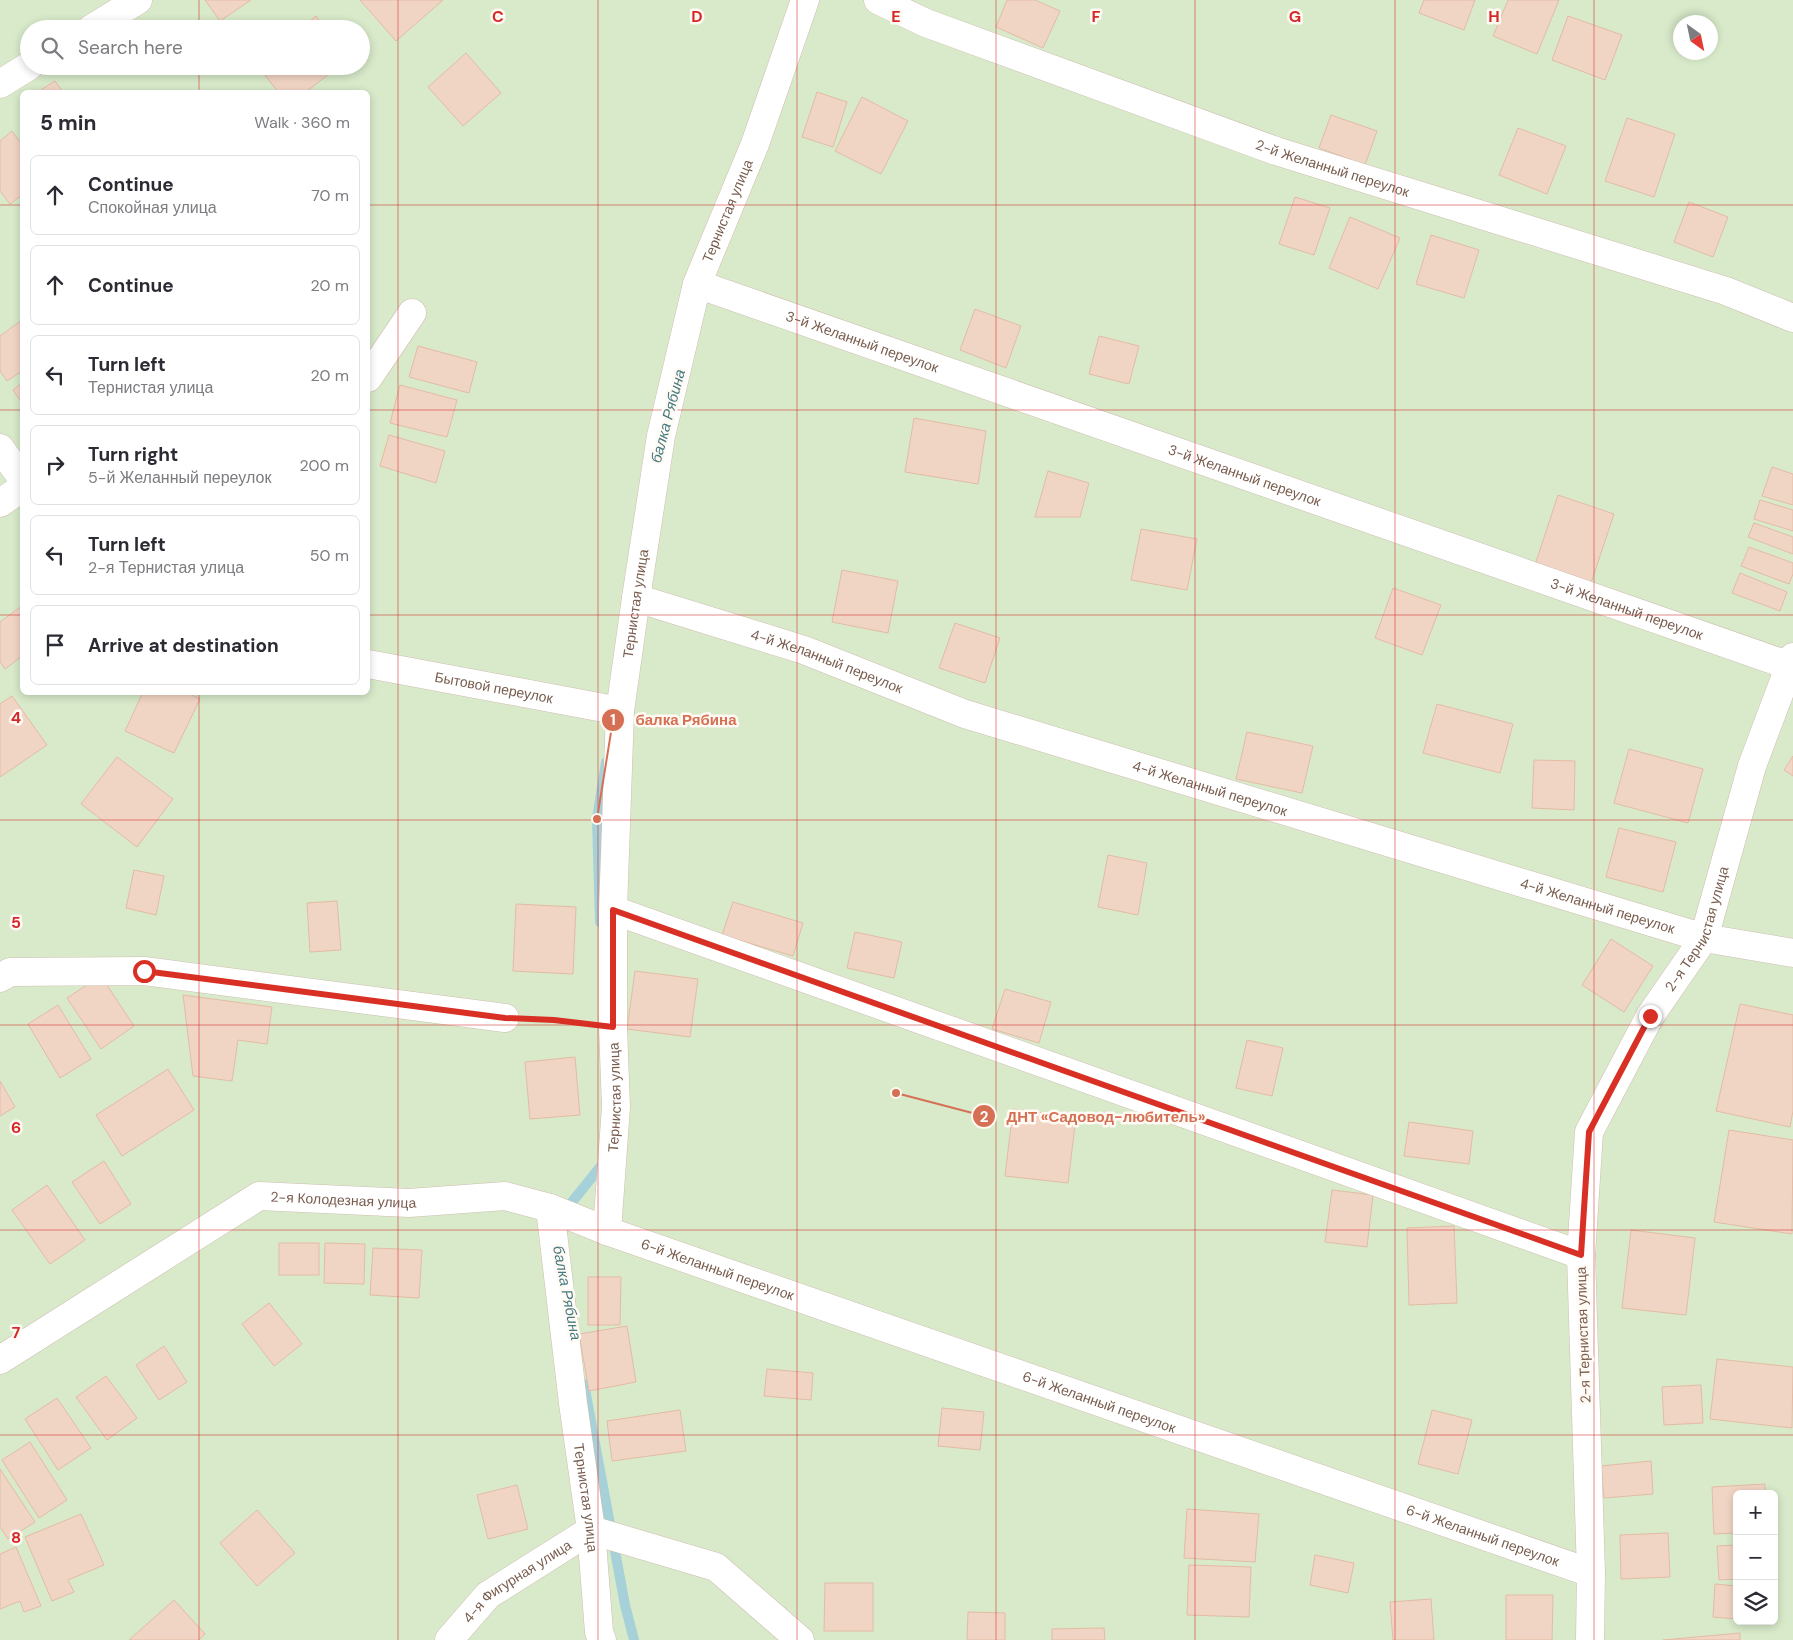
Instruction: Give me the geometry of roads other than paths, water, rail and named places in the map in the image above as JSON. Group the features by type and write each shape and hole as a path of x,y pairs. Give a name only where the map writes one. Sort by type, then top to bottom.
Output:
{"street":[{"path":"106,20 138,0"},
{"name":"Тернистая улица","path":"607,1231 616,1107 613,1027 613,910 620,712 661,436 697,284 755,144 805,0"},
{"name":"2-й Желанный переулок","path":"878,0 926,23 1276,151 1726,291 1793,318"},
{"path":"0,84 20,72"},
{"name":"3-й Желанный переулок","path":"697,284 1792,663"},
{"path":"370,375 412,313"},
{"path":"0,448 20,475"},
{"path":"0,503 20,489"},
{"name":"4-й Желанный переулок","path":"636,598 804,650 965,714 1704,938 1793,953"},
{"name":"2-я Тернистая улица","path":"1590,1640 1591,1573 1581,1255 1589,1132 1650,1016 1704,938 1752,766 1792,663"},
{"name":"Бытовой переулок","path":"370,664 620,712"},
{"path":"613,910 1581,1255"},
{"path":"0,978 10,972 144,971 505,1018"},
{"name":"2-я Колодезная улица","path":"0,1360 259,1196 408,1203 505,1196 550,1208 607,1231"},
{"name":"Тернистая улица","path":"550,1208 572,1394 591,1530 599,1632 602,1640"},
{"name":"6-й Желанный переулок","path":"607,1231 1591,1573"},
{"path":"591,1530 716,1567 800,1640"},
{"name":"4-я Фигурная улица","path":"449,1640 488,1595 591,1530"}],"waterway":[{"name":"балка Рябина","path":"600,922 597,819 606,762"},
{"name":"балка Рябина","path":"567,1214 572,1202 605,1161"},
{"name":"балка Рябина","path":"584,1384 625,1605 634,1640"}],"place":[{"name":"балка Рябина","path":"597,819"},
{"name":"ДНТ «Садовод-любитель»","path":"896,1093"}]}
